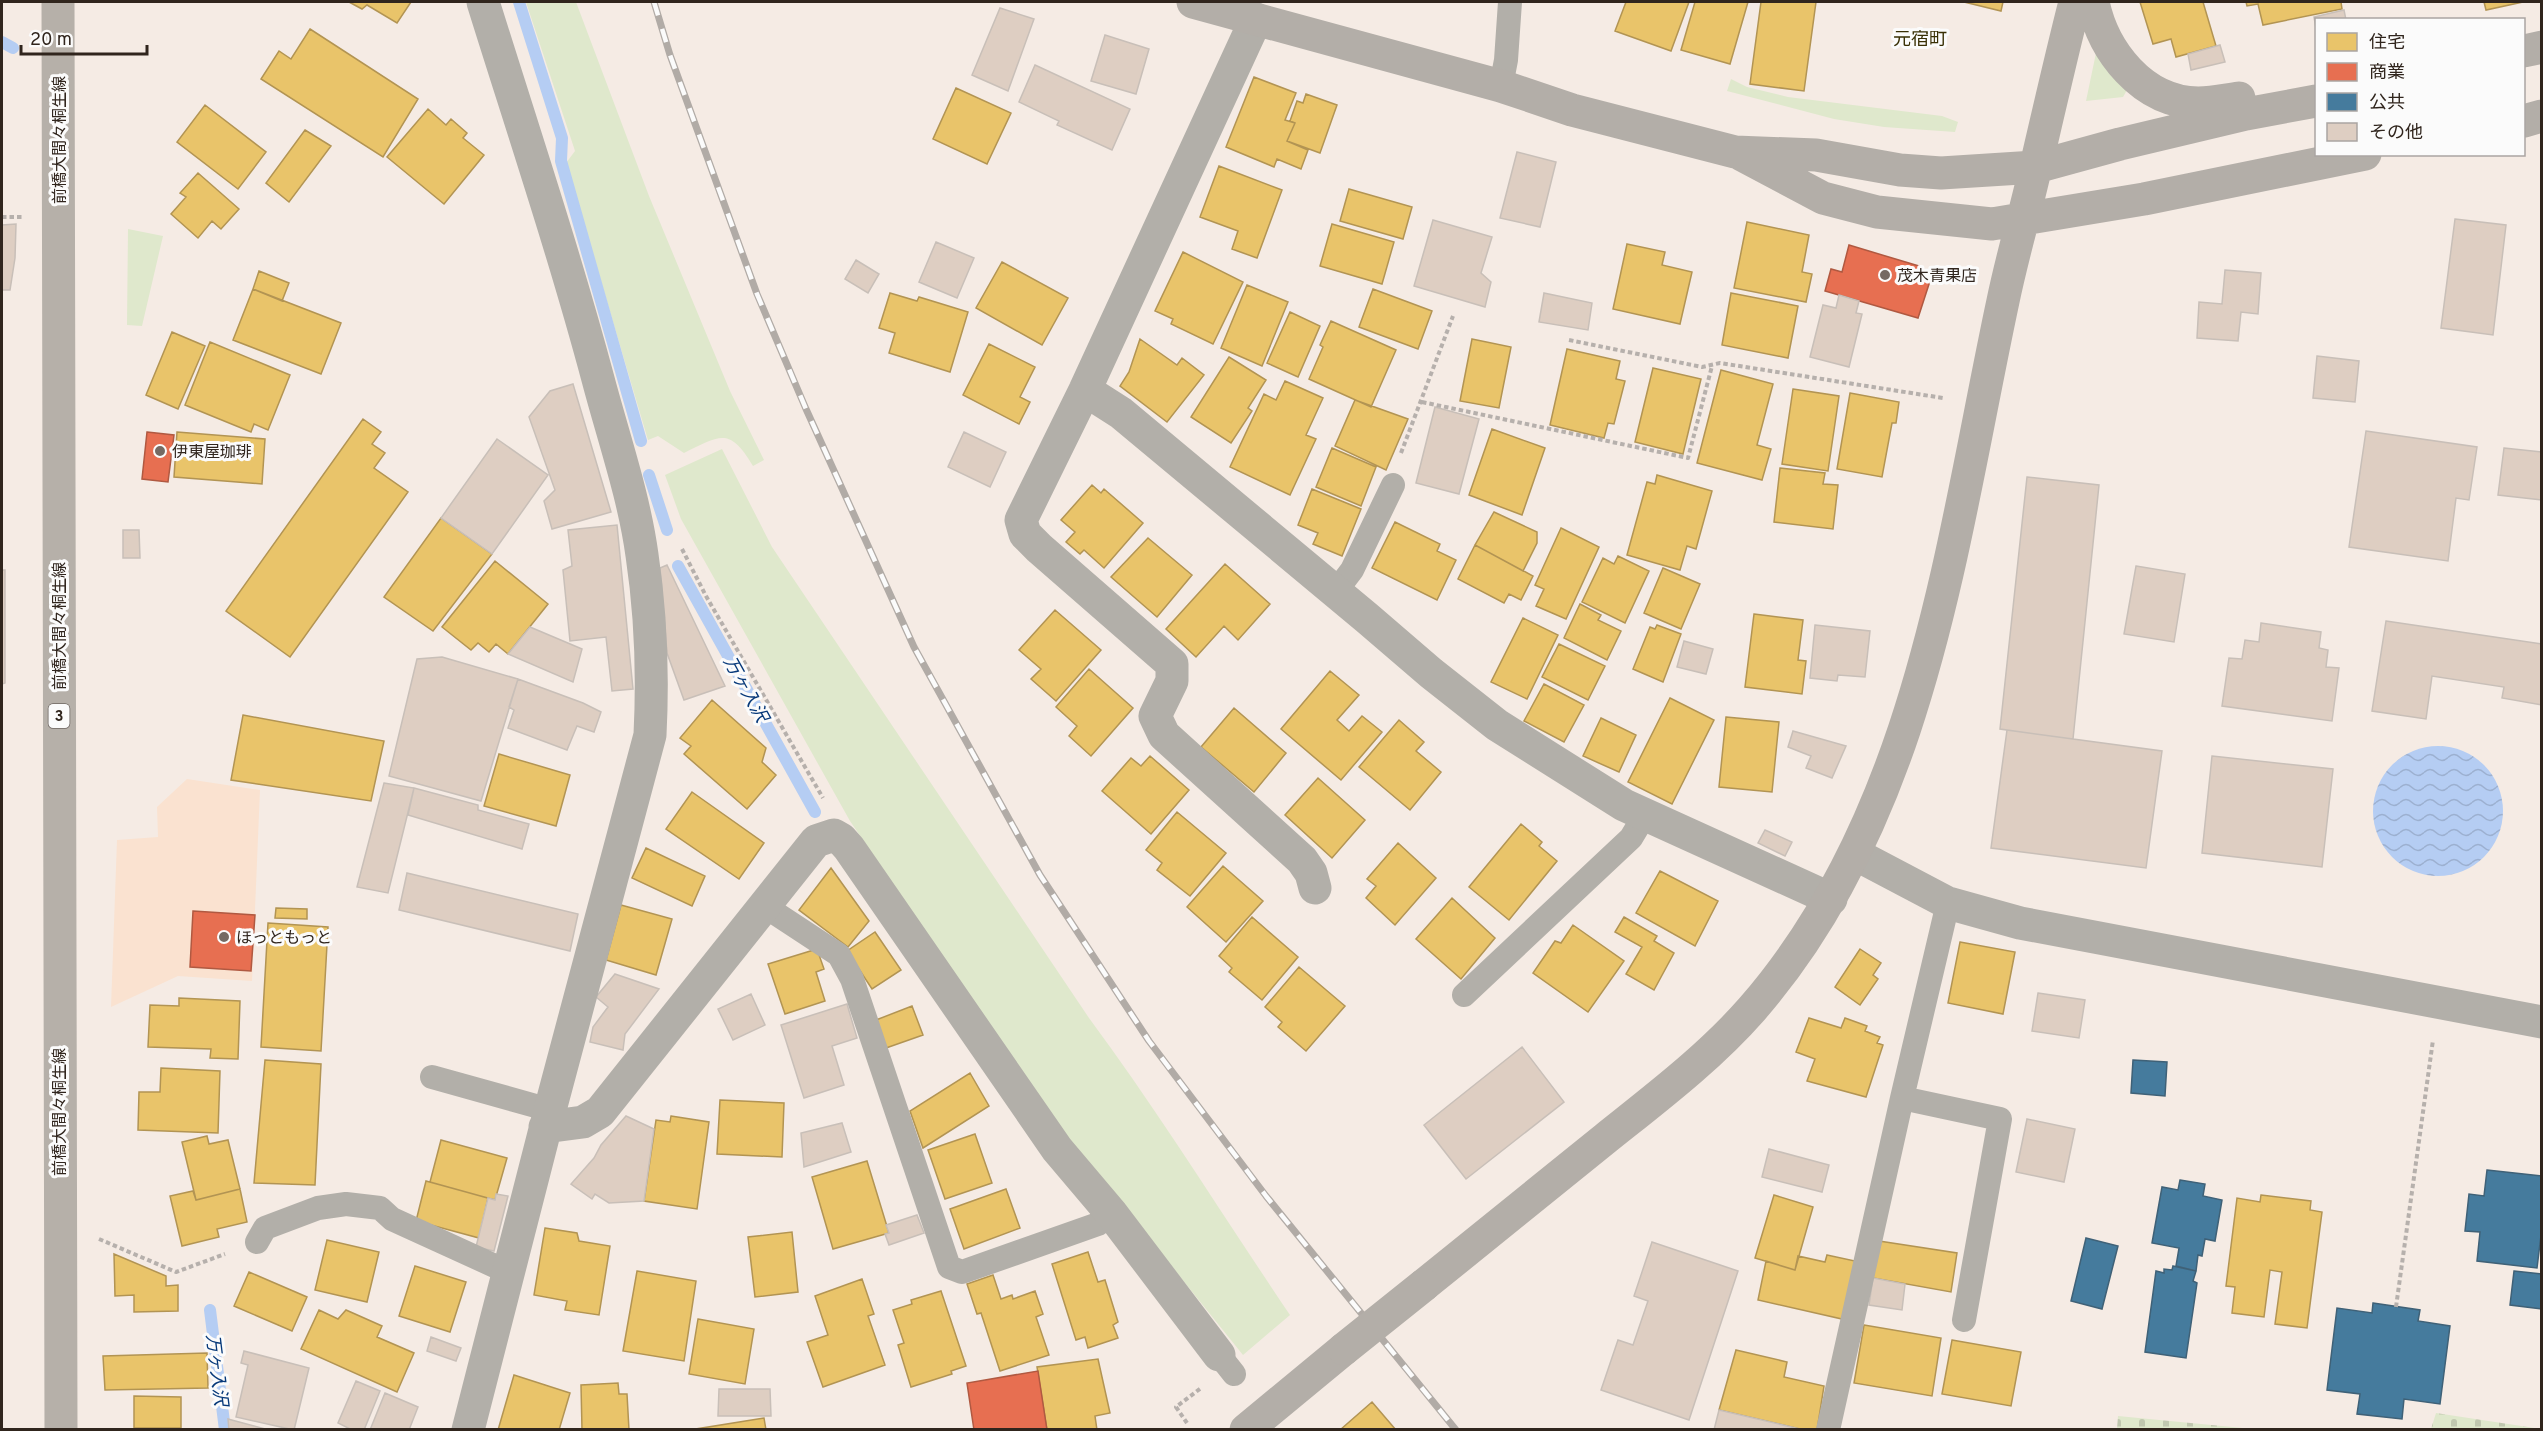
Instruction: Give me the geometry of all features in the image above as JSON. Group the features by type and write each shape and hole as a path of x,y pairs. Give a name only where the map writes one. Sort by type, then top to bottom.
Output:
{"main road":[{"name":"前橋大間々桐生線","path":"58,2 61,1430"}],"street":[{"path":"468,1430 547,1118 650,735 652,686 650,621 642,553 601,391 538,175 483,2"},
{"path":"1193,2 1260,10 1572,110 1735,152 1816,155 1900,170 1941,173 2036,167 2246,114 2315,101"},
{"path":"1246,1430 1671,1086 1712,1050 1751,1009 1781,972 1831,899 1855,854 1882,791 1924,664 1978,429 2003,300 2075,2"},
{"path":"2093,2 2104,39 2123,65 2144,84 2180,101 2215,102 2315,82"},
{"path":"1260,10 1085,390 1026,507 1022,520 1025,534 1172,664 1172,681 1155,716 1164,735 1302,860 1311,873 1315,888"},
{"path":"2525,51 2541,47"},
{"path":"2525,120 2541,116"},
{"path":"1735,152 1823,198 1877,212 1992,224 2144,199 2355,156"},
{"path":"1085,390 1121,413 1431,673 1497,725 1624,805 1646,813 1831,899"},
{"path":"547,1118 583,1122 600,1112 816,841 834,835 842,839 1057,1149 1112,1214 1221,1371"},
{"path":"1855,854 1948,903 2020,923 2541,1022"}],"lane":[{"path":"1501,86 1506,60 1510,2"},
{"path":"1336,591 1353,570 1393,485"},
{"path":"1464,995 1631,838 1646,813"},
{"path":"1828,1430 1948,903"},
{"path":"763,905 839,955 852,979 949,1268 962,1272 1098,1224 1112,1214"},
{"path":"432,1077 547,1118"},
{"path":"1902,1098 2000,1119 1964,1320"},
{"path":"257,1242 265,1228 318,1208 346,1204 380,1208 392,1219 508,1272"}],"path":[{"path":"1393,485 1392,476 1453,316"},
{"path":"1569,340 1702,367 1720,363 1942,398"},
{"path":"1422,402 1688,458 1712,366"},
{"path":"679,544 830,810 834,835"},
{"path":"2396,1307 2431,1055"},
{"path":"92,1236 176,1272 257,1242"},
{"path":"1187,1423 1176,1407 1221,1371"}],"shaded area":[{"path":"187,779 260,790 252,981 178,976 111,1007 117,840 158,837 157,807"}],"green space":[{"path":"526,2 576,2 649,196 730,391 764,460 753,466 737,445 723,438 707,442 684,453 658,436 648,440 566,163 575,151"},
{"path":"2096,53 2127,90 2123,97 2086,101"},
{"path":"1731,79 1747,87 1788,97 1942,116 1958,122 1955,132 1884,127 1834,119 1727,91"},
{"path":"128,229 163,236 142,326 127,325"},
{"path":"722,449 772,547 1290,1315 1243,1355 1057,1124 850,821 681,519 665,475"},
{"path":"2436,1413 2541,1429 2431,1429"},
{"path":"2118,1416 2253,1429 2117,1429"}],"water":[{"path":"2438,746 2463,751 2484,765 2498,786 2503,811 2498,836 2484,857 2463,871 2438,876 2413,871 2392,857 2378,836 2373,811 2378,786 2392,765 2413,751"}],"building: 住宅":[{"path":"349,2 411,2 397,23 367,5 362,9"},
{"path":"1626,2 1689,2 1671,51 1615,31"},
{"path":"1695,2 1748,2 1730,64 1681,50"},
{"path":"1761,2 1816,2 1804,91 1750,84"},
{"path":"1964,2 2003,2 2001,11"},
{"path":"2140,2 2203,2 2216,46 2176,57 2171,39 2153,44"},
{"path":"2246,2 2341,2 2342,9 2263,25 2258,4 2247,6"},
{"path":"2484,2 2523,2 2486,10"},
{"path":"310,29 418,99 383,157 261,79 279,51 291,59"},
{"path":"1254,77 1296,93 1285,120 1295,123 1287,141 1308,150 1301,169 1277,159 1274,167 1226,147"},
{"path":"956,88 1011,113 987,164 933,139"},
{"path":"1306,94 1337,105 1320,153 1287,141 1295,123 1290,121 1297,101 1303,103"},
{"path":"205,105 266,152 238,189 177,142"},
{"path":"428,109 446,125 451,119 467,133 463,138 484,155 444,204 387,157"},
{"path":"305,130 331,146 289,202 266,183"},
{"path":"1219,166 1282,190 1257,258 1232,249 1238,231 1200,217"},
{"path":"198,173 239,209 221,229 212,221 198,238 171,214 186,197 180,193"},
{"path":"1349,189 1412,207 1403,239 1340,221"},
{"path":"1747,222 1809,235 1802,272 1812,274 1806,302 1734,288"},
{"path":"1332,224 1394,242 1382,284 1320,266"},
{"path":"1627,244 1665,252 1662,265 1692,272 1680,324 1613,309"},
{"path":"1183,252 1243,282 1213,344 1171,324 1173,319 1155,311"},
{"path":"1002,262 1068,298 1042,345 976,308"},
{"path":"259,271 289,283 282,301 253,289"},
{"path":"1247,285 1288,302 1262,366 1221,348"},
{"path":"253,289 341,323 321,374 233,340"},
{"path":"1373,289 1432,311 1418,349 1359,327"},
{"path":"890,293 917,301 919,297 968,312 950,372 889,353 895,333 879,328"},
{"path":"1731,293 1798,306 1788,358 1722,345"},
{"path":"1290,312 1320,326 1298,377 1267,363"},
{"path":"1331,321 1396,350 1371,407 1309,379"},
{"path":"172,332 205,346 178,409 146,395"},
{"path":"1140,339 1177,365 1182,358 1204,375 1167,422 1120,386 1129,372"},
{"path":"1472,339 1511,347 1499,408 1460,401"},
{"path":"210,342 290,375 268,430 254,424 251,432 185,405"},
{"path":"989,344 1035,367 1020,397 1030,402 1019,424 963,395"},
{"path":"1567,349 1620,361 1616,379 1625,381 1614,424 1608,423 1604,438 1550,425"},
{"path":"1229,357 1266,380 1248,408 1252,411 1231,443 1191,417"},
{"path":"1653,368 1701,379 1683,454 1635,442"},
{"path":"1721,370 1773,384 1757,445 1771,449 1762,480 1697,463"},
{"path":"1285,381 1323,398 1306,435 1316,439 1290,495 1230,467 1264,394 1276,400"},
{"path":"1793,389 1839,396 1828,471 1782,464"},
{"path":"1850,393 1899,402 1896,423 1892,423 1882,477 1837,469"},
{"path":"1355,400 1408,419 1386,470 1335,446"},
{"path":"363,419 381,432 372,444 385,453 374,468 408,492 290,657 226,611"},
{"path":"1492,429 1545,448 1522,515 1469,495"},
{"path":"177,432 265,439 262,484 174,477"},
{"path":"1332,448 1376,467 1361,506 1316,487"},
{"path":"1780,468 1825,473 1823,484 1838,485 1833,529 1774,522"},
{"path":"1657,475 1712,491 1696,549 1687,546 1680,570 1627,555 1647,482 1655,484"},
{"path":"1092,485 1101,493 1104,489 1143,523 1104,568 1084,550 1080,554 1066,542 1075,532 1061,520"},
{"path":"1312,489 1361,509 1342,556 1313,544 1318,533 1298,525"},
{"path":"1494,512 1537,532 1537,543 1523,571 1475,545"},
{"path":"441,518 492,554 433,631 384,597"},
{"path":"1395,522 1440,544 1437,551 1456,560 1437,600 1372,568"},
{"path":"1561,528 1599,547 1566,619 1536,606 1544,589 1535,585"},
{"path":"1148,538 1192,575 1157,617 1111,577"},
{"path":"1475,545 1533,576 1521,600 1509,594 1504,603 1458,579"},
{"path":"1618,556 1649,571 1625,623 1582,602 1603,558 1614,564"},
{"path":"495,561 548,604 508,654 496,644 489,652 478,643 471,650 442,627"},
{"path":"1225,564 1270,604 1238,640 1224,626 1196,657 1166,629"},
{"path":"1663,568 1700,584 1681,629 1644,613"},
{"path":"1580,604 1601,615 1598,620 1621,631 1607,660 1564,638"},
{"path":"1055,610 1101,650 1056,701 1031,679 1041,669 1019,650"},
{"path":"1754,614 1803,620 1798,660 1806,661 1802,694 1745,687"},
{"path":"1523,618 1558,635 1527,699 1491,682"},
{"path":"1657,625 1681,634 1663,682 1633,669 1650,627 1655,629"},
{"path":"1559,644 1605,666 1588,700 1542,677"},
{"path":"1089,669 1133,708 1091,756 1069,736 1077,726 1056,707"},
{"path":"1330,671 1359,695 1337,720 1349,731 1362,716 1382,732 1341,780 1281,729"},
{"path":"1544,684 1584,705 1564,742 1524,721"},
{"path":"1670,698 1714,720 1672,804 1628,782"},
{"path":"712,700 766,748 762,762 776,775 747,809 684,754 691,746 680,738"},
{"path":"1234,708 1286,753 1254,792 1201,747"},
{"path":"243,715 384,741 371,801 231,780"},
{"path":"1726,717 1779,722 1772,792 1719,787"},
{"path":"1601,718 1636,735 1619,772 1583,756"},
{"path":"1399,720 1424,742 1416,751 1441,772 1410,810 1359,767"},
{"path":"499,754 570,775 556,826 484,806"},
{"path":"1150,756 1189,790 1151,834 1102,791 1131,758 1141,766"},
{"path":"1318,778 1365,820 1332,858 1285,815"},
{"path":"692,792 764,843 739,879 666,829"},
{"path":"1177,812 1226,853 1190,896 1157,870 1162,863 1146,850"},
{"path":"1521,824 1542,842 1539,846 1557,861 1509,920 1469,887"},
{"path":"1398,843 1436,878 1395,925 1366,898 1376,886 1367,879"},
{"path":"646,848 705,876 692,906 632,878"},
{"path":"1223,866 1263,901 1226,942 1187,907"},
{"path":"831,868 869,921 848,947 799,910"},
{"path":"1660,871 1718,901 1695,946 1636,913"},
{"path":"1452,898 1495,938 1461,979 1416,939"},
{"path":"621,905 672,919 656,975 606,960"},
{"path":"276,908 307,909 307,919 275,918"},
{"path":"1252,917 1298,957 1262,1000 1229,972 1232,968 1219,956"},
{"path":"1624,917 1657,936 1654,941 1674,953 1654,990 1626,974 1642,947 1615,932"},
{"path":"268,923 328,927 321,1051 261,1047"},
{"path":"1573,925 1624,961 1588,1012 1533,973 1555,941 1561,943"},
{"path":"875,932 901,970 872,989 847,951"},
{"path":"1960,942 2015,952 2003,1014 1948,1003"},
{"path":"817,949 824,969 816,972 825,1001 785,1014 768,964"},
{"path":"1860,949 1881,963 1873,975 1878,979 1860,1005 1835,987"},
{"path":"1299,967 1345,1006 1306,1051 1278,1027 1282,1022 1265,1007"},
{"path":"179,998 240,1001 238,1059 210,1058 211,1049 148,1047 150,1005 179,1006"},
{"path":"912,1006 923,1035 886,1048 876,1020"},
{"path":"1809,1018 1841,1028 1845,1018 1867,1026 1865,1031 1880,1037 1877,1043 1883,1045 1866,1097 1807,1081 1815,1059 1796,1052"},
{"path":"265,1060 321,1064 315,1185 254,1183"},
{"path":"161,1068 220,1071 218,1133 138,1130 139,1092 160,1092"},
{"path":"970,1073 989,1106 923,1148 910,1111"},
{"path":"720,1100 784,1103 782,1157 717,1154"},
{"path":"671,1116 709,1122 697,1209 644,1201 656,1120 670,1122"},
{"path":"975,1134 992,1183 945,1199 928,1150"},
{"path":"207,1136 209,1144 228,1140 240,1189 196,1200 182,1142"},
{"path":"441,1140 507,1158 495,1200 430,1182"},
{"path":"867,1161 889,1233 833,1249 812,1177"},
{"path":"426,1181 488,1198 479,1238 416,1221"},
{"path":"240,1189 247,1222 217,1229 219,1237 182,1246 170,1196 193,1191 196,1200"},
{"path":"1006,1189 1020,1228 964,1249 950,1209"},
{"path":"1774,1195 1813,1207 1795,1270 1755,1258"},
{"path":"2261,1195 2311,1201 2310,1210 2322,1212 2307,1328 2275,1324 2282,1272 2270,1270 2264,1317 2232,1313 2235,1287 2226,1286 2237,1198 2260,1202"},
{"path":"545,1228 577,1233 579,1241 610,1246 599,1315 565,1310 567,1301 534,1295"},
{"path":"792,1232 798,1292 755,1297 748,1237"},
{"path":"327,1240 379,1252 367,1302 315,1290"},
{"path":"1879,1241 1957,1253 1951,1292 1873,1278"},
{"path":"1088,1252 1098,1282 1105,1280 1118,1322 1113,1325 1118,1338 1088,1348 1085,1337 1076,1340 1052,1264"},
{"path":"114,1254 166,1276 166,1286 178,1285 178,1311 134,1312 134,1295 115,1296"},
{"path":"1827,1255 1855,1261 1842,1319 1758,1300 1766,1261 1795,1270 1798,1256 1825,1262"},
{"path":"415,1266 466,1282 450,1332 399,1316"},
{"path":"637,1271 696,1281 684,1361 623,1351"},
{"path":"249,1272 307,1297 292,1331 234,1306"},
{"path":"993,1275 1001,1299 1012,1295 1013,1299 1035,1291 1043,1314 1036,1317 1049,1355 1000,1371 981,1313 977,1314 967,1284"},
{"path":"862,1279 874,1314 868,1316 885,1365 823,1387 807,1342 828,1335 815,1296"},
{"path":"941,1291 966,1366 951,1371 952,1374 911,1387 898,1345 904,1343 893,1310 912,1304 911,1300"},
{"path":"319,1310 338,1319 346,1310 382,1326 377,1337 414,1353 397,1392 301,1349"},
{"path":"698,1319 754,1329 745,1384 689,1374"},
{"path":"1864,1325 1941,1338 1932,1396 1854,1383"},
{"path":"1952,1340 2021,1352 2011,1406 1942,1394"},
{"path":"1736,1350 1787,1362 1784,1377 1824,1386 1817,1430 1804,1430 1719,1410"},
{"path":"207,1353 208,1388 105,1390 103,1356"},
{"path":"1098,1359 1110,1413 1095,1416 1097,1430 1047,1430 1037,1367"},
{"path":"514,1375 570,1393 559,1430 498,1430"},
{"path":"618,1383 619,1394 627,1394 629,1430 582,1430 581,1385"},
{"path":"134,1396 181,1397 181,1428 134,1428"},
{"path":"1372,1402 1396,1430 1340,1430"},
{"path":"764,1418 766,1430 696,1430 696,1429"}],"building: 商業":[{"path":"1849,245 1922,267 1930,281 1918,318 1825,291 1831,269 1842,272"},
{"path":"147,432 174,435 168,482 142,479"},
{"path":"193,911 255,915 251,971 190,967"},
{"path":"1038,1371 1047,1430 974,1430 967,1383"}],"building: 公共":[{"path":"2133,1060 2167,1062 2165,1096 2131,1093"},
{"path":"2487,1170 2542,1176 2542,1227 2537,1268 2477,1261 2480,1232 2465,1231 2469,1194 2484,1196"},
{"path":"2180,1180 2205,1184 2203,1196 2222,1200 2215,1241 2205,1239 2202,1256 2198,1255 2196,1271 2176,1266 2179,1248 2152,1243 2162,1187 2178,1190"},
{"path":"2086,1238 2118,1246 2102,1309 2071,1301"},
{"path":"2173,1266 2196,1271 2193,1281 2197,1283 2186,1358 2145,1352 2156,1271 2164,1273 2164,1269 2172,1270"},
{"path":"2514,1271 2542,1274 2542,1309 2510,1305"},
{"path":"2373,1303 2420,1310 2418,1321 2450,1326 2440,1404 2404,1399 2402,1419 2357,1414 2360,1394 2327,1390 2337,1308 2372,1313"}],"building: その他":[{"path":"1000,8 1034,19 1008,91 972,75"},
{"path":"2344,10 2346,18 2315,18 2315,22 2314,17"},
{"path":"1105,35 1149,49 1136,94 1091,81"},
{"path":"2220,45 2225,62 2191,70 2188,54"},
{"path":"1035,65 1130,109 1112,150 1057,125 1059,121 1019,102"},
{"path":"1517,152 1556,162 1540,227 1500,218"},
{"path":"2455,219 2506,225 2493,335 2441,328"},
{"path":"1433,220 1492,237 1481,273 1491,282 1485,307 1414,286"},
{"path":"16,224 15,258 10,290 2,290 2,225"},
{"path":"936,242 974,258 957,298 919,282"},
{"path":"856,260 879,274 868,293 845,279"},
{"path":"2225,270 2261,273 2258,314 2241,312 2238,341 2197,338 2199,302 2222,304"},
{"path":"1544,293 1592,303 1588,330 1539,322"},
{"path":"1839,295 1859,301 1856,313 1862,314 1849,367 1810,357 1823,305 1836,308"},
{"path":"2317,356 2359,361 2355,402 2313,398"},
{"path":"573,384 611,512 552,529 544,501 555,490 529,417 550,391"},
{"path":"1435,407 1479,419 1459,494 1416,483"},
{"path":"2366,431 2477,447 2469,500 2456,498 2448,561 2349,547"},
{"path":"964,432 1006,452 990,487 948,467"},
{"path":"497,439 548,475 492,554 441,518"},
{"path":"2504,448 2542,452 2542,500 2498,495"},
{"path":"2027,477 2099,485 2073,739 2000,729"},
{"path":"617,525 633,689 612,691 606,637 570,641 563,570 572,566 568,530"},
{"path":"123,530 139,530 140,558 123,558"},
{"path":"667,565 725,686 684,700 667,653 660,568"},
{"path":"2136,566 2185,574 2174,642 2124,634"},
{"path":"2,570 5,570 5,683 2,684"},
{"path":"2386,621 2542,644 2542,705 2502,698 2504,687 2432,676 2426,719 2372,711"},
{"path":"2261,623 2321,632 2319,648 2328,650 2326,667 2339,668 2332,721 2222,706 2229,658 2242,659 2245,640 2259,642"},
{"path":"1815,625 1870,631 1865,677 1838,675 1837,681 1810,678"},
{"path":"530,627 582,649 573,682 508,654"},
{"path":"1684,641 1713,649 1706,674 1677,667"},
{"path":"442,657 518,679 481,801 389,776 417,659"},
{"path":"518,679 601,712 594,732 577,726 567,750 508,728 514,710 509,707"},
{"path":"2007,730 2162,751 2146,868 1991,848"},
{"path":"1793,731 1846,746 1832,778 1806,768 1811,756 1788,747"},
{"path":"2212,756 2333,769 2322,867 2202,853"},
{"path":"384,783 414,788 388,893 357,887"},
{"path":"414,788 478,805 478,810 529,824 522,849 408,815"},
{"path":"1765,830 1792,842 1785,856 1758,843"},
{"path":"407,873 578,914 570,951 399,910"},
{"path":"615,974 659,989 625,1034 623,1050 590,1042 593,1027 608,1007 596,997"},
{"path":"2038,993 2085,1000 2079,1038 2032,1031"},
{"path":"751,994 765,1025 733,1040 718,1009"},
{"path":"847,1004 857,1038 832,1046 844,1085 804,1098 781,1025"},
{"path":"1522,1047 1564,1102 1466,1179 1424,1125"},
{"path":"626,1116 654,1129 644,1201 609,1203 595,1194 592,1199 571,1184"},
{"path":"2027,1119 2075,1129 2064,1182 2016,1172"},
{"path":"842,1123 851,1152 804,1167 801,1133"},
{"path":"1769,1149 1829,1165 1822,1192 1762,1177"},
{"path":"496,1194 508,1196 494,1251 476,1247 488,1198 495,1200"},
{"path":"917,1215 924,1233 889,1245 885,1234 889,1233 886,1225"},
{"path":"1652,1242 1738,1271 1689,1420 1601,1390 1618,1340 1633,1345 1648,1301 1634,1296"},
{"path":"1873,1278 1905,1284 1902,1310 1869,1305"},
{"path":"431,1337 461,1348 456,1361 427,1351"},
{"path":"244,1351 309,1368 294,1430 236,1417 248,1365 241,1363"},
{"path":"356,1381 380,1391 364,1430 352,1430 338,1423"},
{"path":"719,1389 770,1389 771,1416 718,1416"},
{"path":"385,1393 418,1407 409,1430 370,1430"},
{"path":"1719,1410 1804,1430 1714,1430"},
{"path":"228,1419 269,1430 229,1430"}],"waterway":[{"path":"519,2 562,138 561,161 641,441"},
{"path":"2,42 13,48"},
{"name":"万ヶ入沢","path":"649,475 667,530"},
{"name":"万ヶ入沢","path":"678,566 815,812"},
{"name":"万ヶ入沢","path":"210,1310 225,1430"}],"railway":[{"path":"654,2 670,55 757,294 806,409 914,647 1040,875 1149,1041 1266,1196 1456,1430"}],"place":[{"name":"茂木青果店","path":"1885,275"},
{"name":"伊東屋珈琲","path":"160,451"},
{"name":"ほっともっと","path":"224,937"}],"district":[{"name":"元宿町","path":"1920,39"}]}
